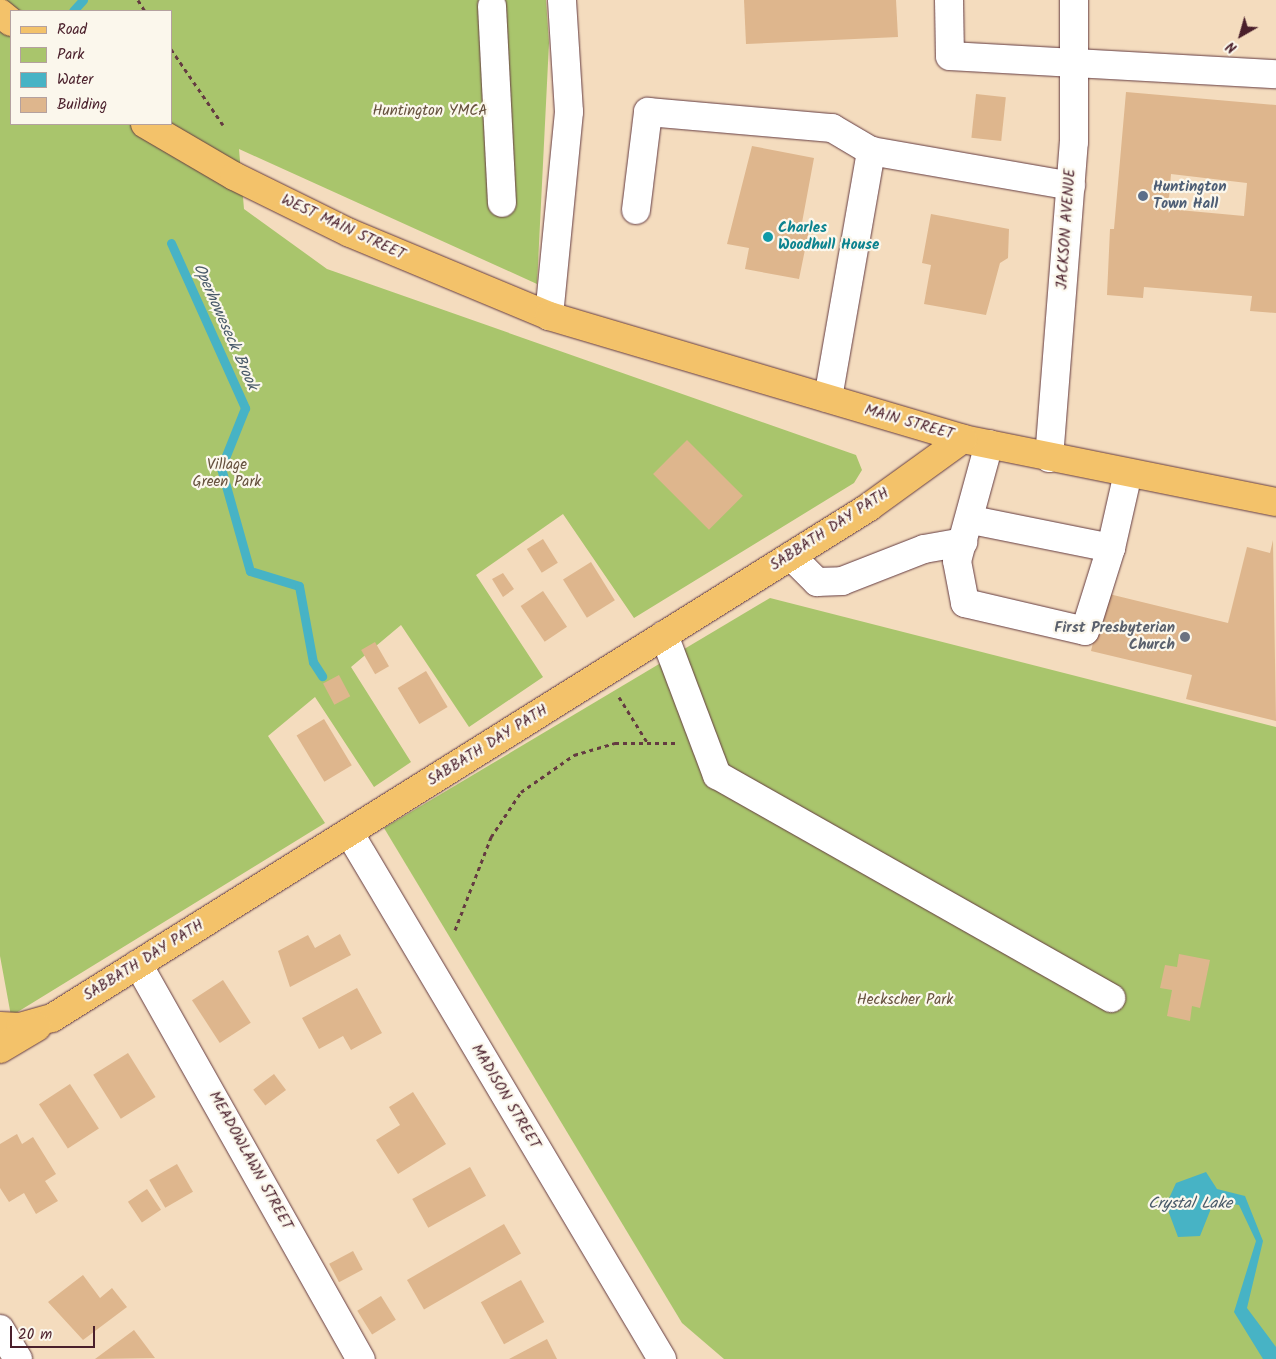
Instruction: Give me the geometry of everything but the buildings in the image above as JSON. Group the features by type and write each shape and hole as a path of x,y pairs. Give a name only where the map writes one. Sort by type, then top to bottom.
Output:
{"main road":[{"path":"0,13 10,21"},
{"name":"WEST MAIN STREET","path":"147,125 239,178 350,233 549,316"},
{"name":"MAIN STREET","path":"549,316 963,439 1049,458 1276,502"},
{"name":"SABBATH DAY PATH","path":"0,1026 20,1027 52,1018 350,834 869,507 963,439"},
{"path":"0,1049 52,1018"}],"street":[{"path":"549,316 569,112 562,0"},
{"path":"949,0 950,56 1276,74"},
{"name":"JACKSON AVENUE","path":"1049,458 1071,186 1074,0"},
{"path":"492,6 502,203"},
{"path":"636,210 648,112 832,128 871,151 1071,186"},
{"path":"828,398 871,151"},
{"path":"989,444 957,568 966,603 1086,631 1111,548 1128,473"},
{"path":"791,556 817,582 842,581 967,531 1111,548"},
{"path":"664,635 717,776 1111,998"},
{"name":"MADISON STREET","path":"350,834 657,1358"},
{"name":"MEADOWLAWN STREET","path":"138,964 362,1359"},
{"path":"0,1329 18,1359"}],"path":[{"path":"172,50 223,125"},
{"path":"621,699 648,743"},
{"path":"455,930 491,837 521,792 574,755 615,743 705,742"}],"green space":[{"name":"Village Green Park","path":"0,0 546,0 549,43 537,284 239,149 244,209 327,269 856,455 862,470 854,483 634,618 563,514 476,575 543,677 469,727 401,625 351,667 411,762 374,787 315,697 268,736 325,823 11,1016 0,956"},
{"name":"Heckscher Park","path":"770,598 1276,727 1276,1359 724,1359 682,1323 384,828"}],"water":[{"name":"Crystal Lake","path":"1206,1172 1217,1189 1245,1196 1263,1241 1247,1308 1276,1347 1276,1359 1263,1359 1234,1312 1256,1241 1239,1205 1214,1201 1200,1236 1178,1237 1166,1205 1176,1183"}],"waterway":[{"name":"Operhoweseck Brook","path":"74,10 83,0"},
{"name":"Operhoweseck Brook","path":"171,243 245,408 221,468 250,571 299,586 313,662 322,676"}],"place":[{"name":"Huntington Town Hall","path":"1143,196"},
{"name":"Charles Woodhull House","path":"768,237"},
{"name":"First Presbyterian Church","path":"1185,637"}],"park label":[{"name":"Huntington YMCA","path":"430,112"}]}
